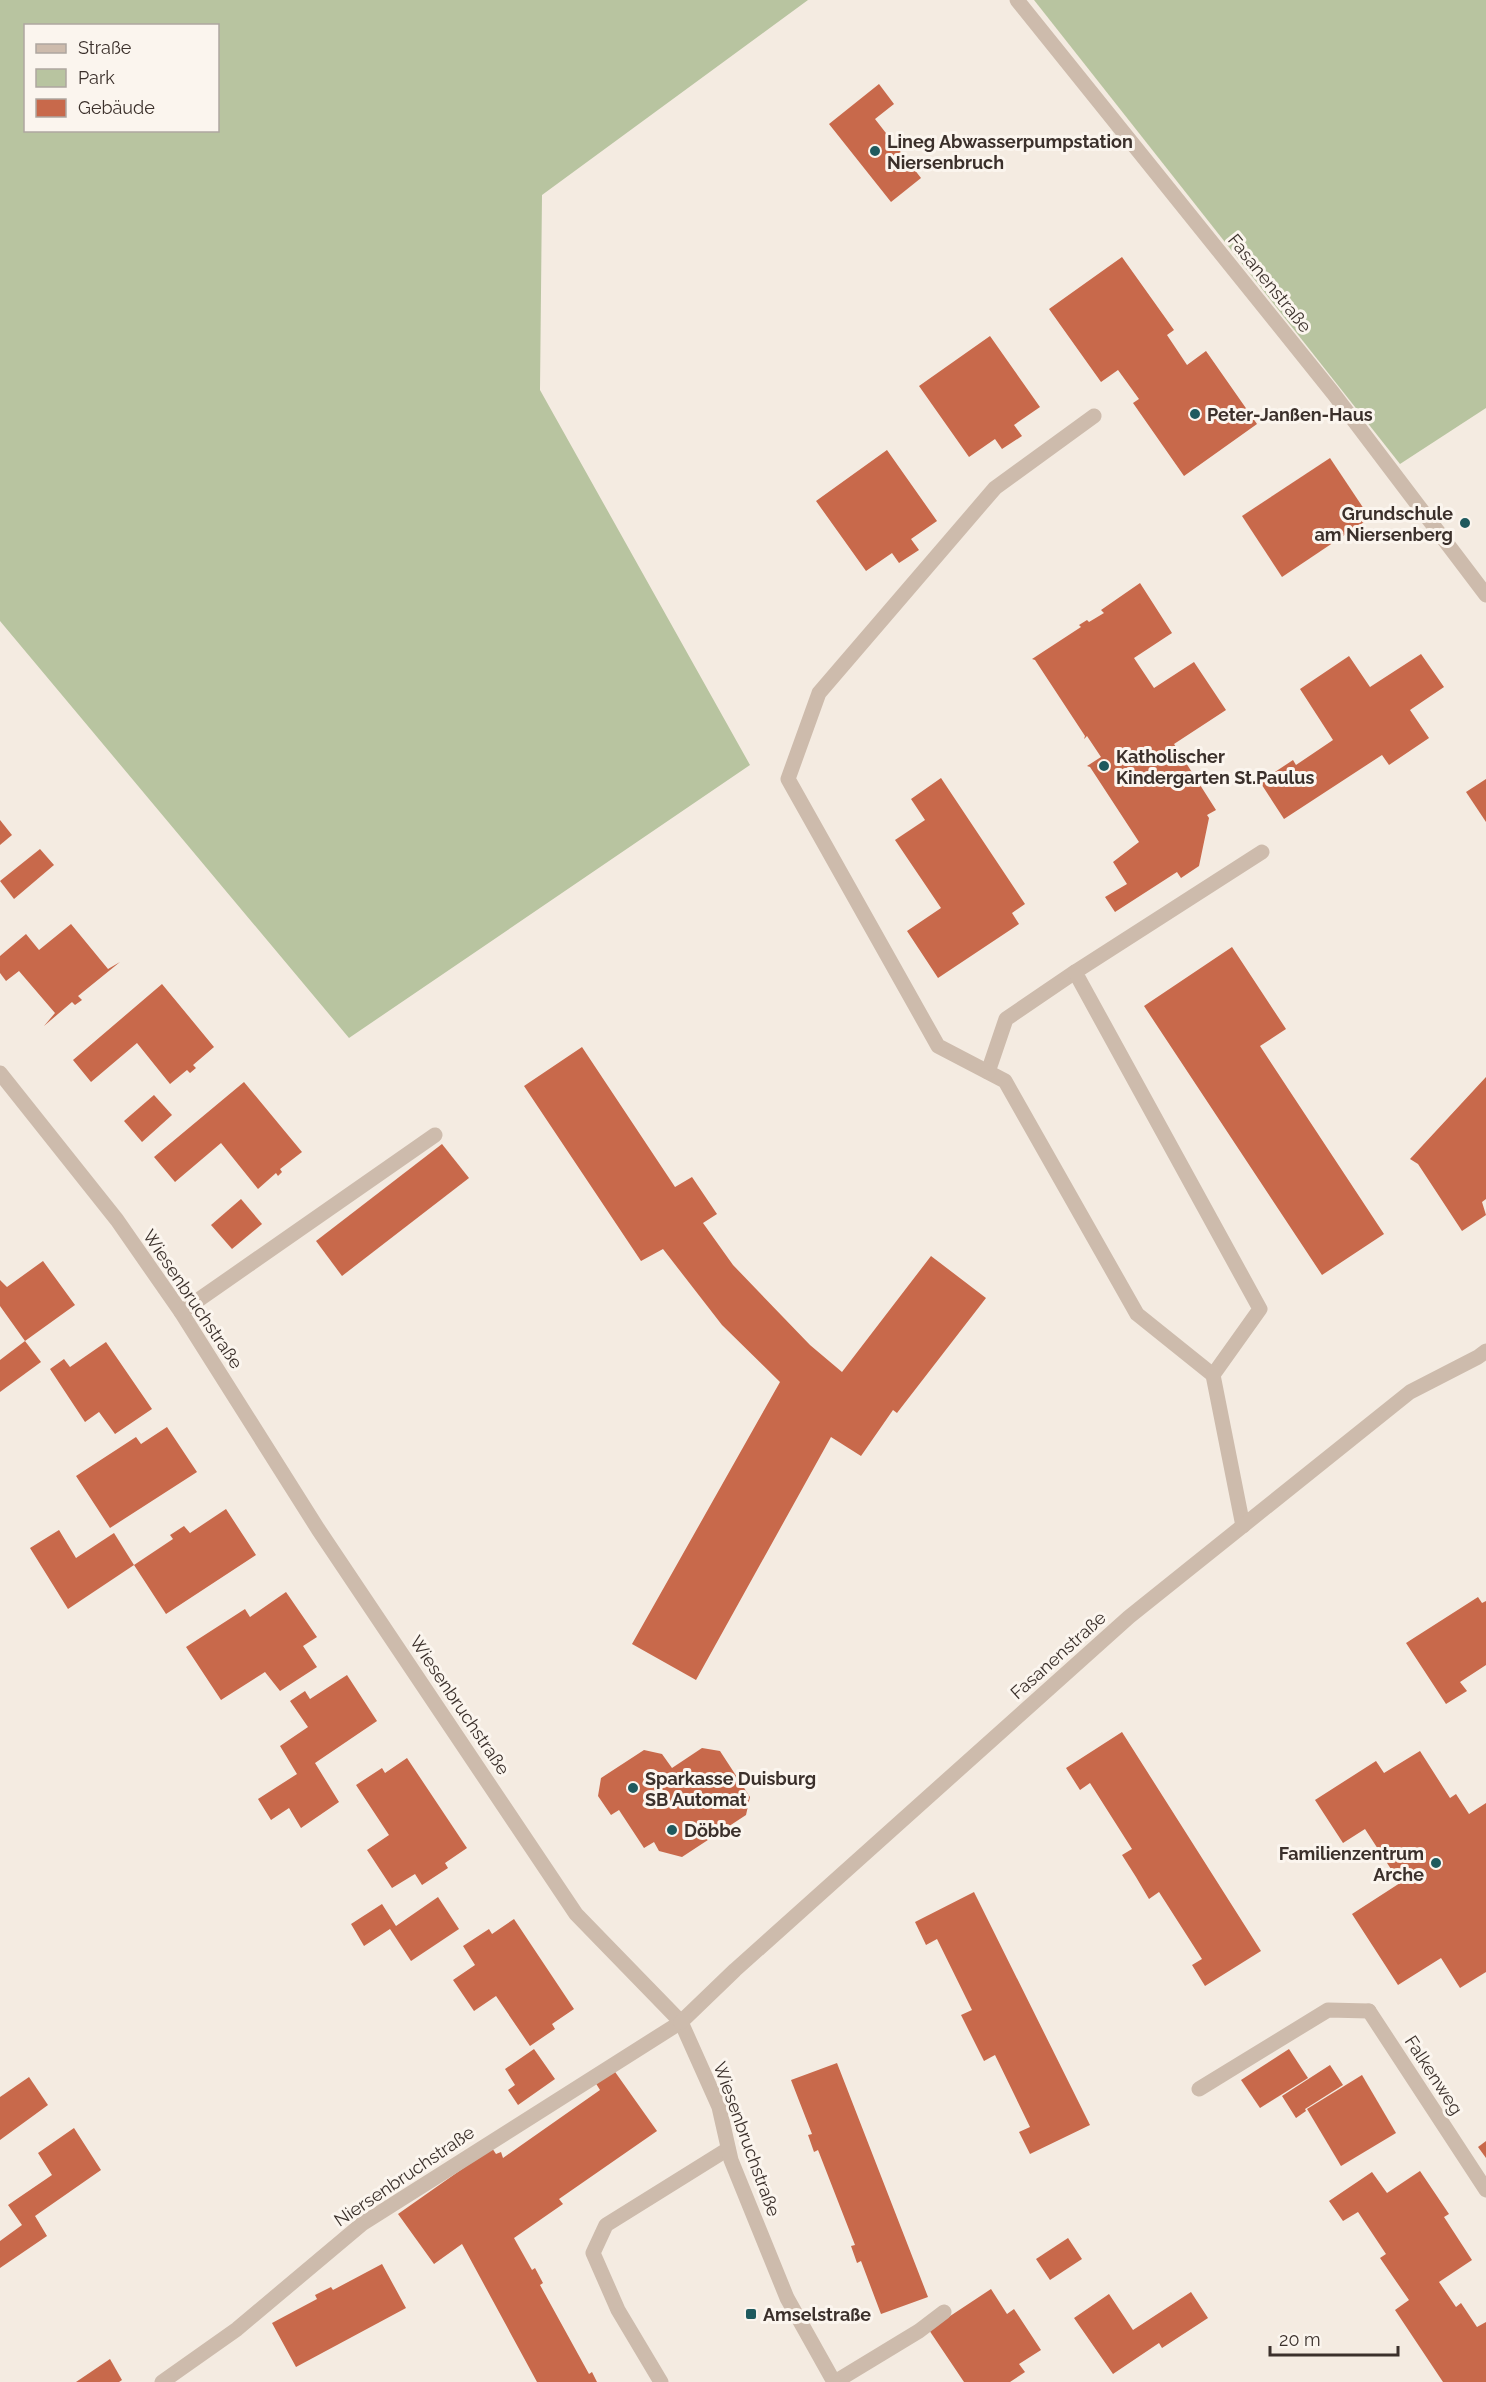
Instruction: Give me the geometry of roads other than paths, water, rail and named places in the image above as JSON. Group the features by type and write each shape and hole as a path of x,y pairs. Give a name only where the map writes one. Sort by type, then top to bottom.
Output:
{"street":[{"name":"Fasanenstraße","path":"1017,0 1333,393 1486,595"},
{"path":"1094,416 995,488 819,693 788,779 938,1046 1005,1081 1137,1314 1213,1375 1243,1526"},
{"path":"988,1072 1006,1019 1262,852"},
{"path":"1075,972 1260,1309 1213,1375"},
{"name":"Wiesenbruchstraße","path":"0,1073 117,1220 181,1312 318,1529 576,1914 681,2022 719,2107 728,2149 787,2298 835,2382"},
{"path":"181,1312 435,1135"},
{"name":"Fasanenstraße","path":"681,2022 735,1970 1129,1617 1410,1392 1478,1358 1486,1351"},
{"name":"Falkenweg","path":"1199,2089 1328,2010 1369,2011 1486,2190"},
{"name":"Niersenbruchstraße","path":"162,2382 237,2329 362,2223 681,2022"},
{"path":"661,2382 618,2310 594,2253 606,2225 728,2149"},
{"path":"835,2382 919,2331 944,2312"}],"place":[{"name":"Lineg Abwasserpumpstation Niersenbruch","path":"875,151"},
{"name":"Peter-Janßen-Haus","path":"1195,414"},
{"name":"Grundschule am Niersenberg","path":"1465,523"},
{"name":"Katholischer Kindergarten St.Paulus","path":"1104,766"},
{"name":"Sparkasse Duisburg SB Automat","path":"633,1788"},
{"name":"Döbbe","path":"672,1830"},
{"name":"Familienzentrum Arche","path":"1436,1863"},
{"name":"Amselstraße","path":"751,2314"}]}
